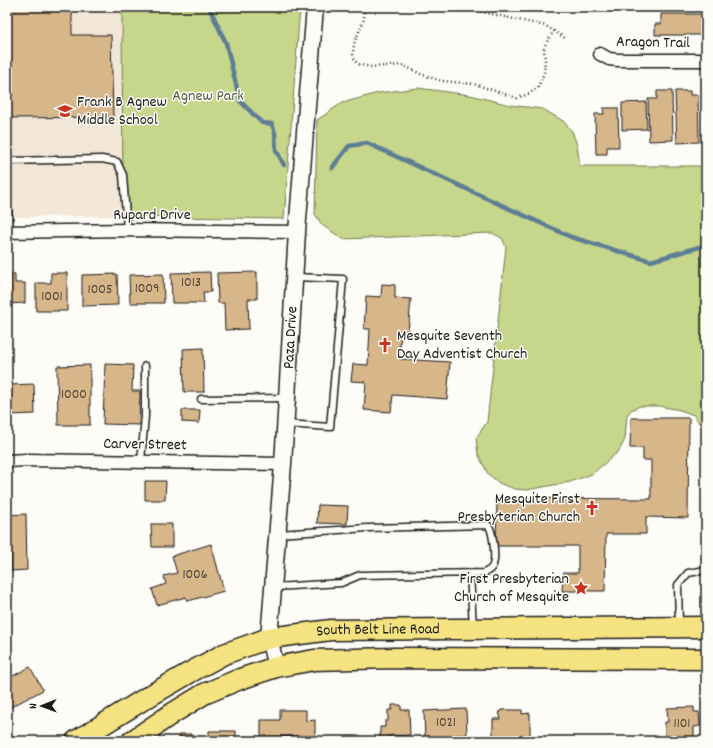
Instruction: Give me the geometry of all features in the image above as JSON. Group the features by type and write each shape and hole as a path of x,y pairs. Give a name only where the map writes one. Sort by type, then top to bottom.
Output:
{"main road":[{"name":"South Belt Line Road","path":"76,741 146,698 224,654 269,638 331,630 706,627"},
{"path":"474,628 476,659"},
{"path":"577,628 578,659"},
{"name":"South Belt Line Road","path":"132,741 204,694 240,679 276,667 314,660 706,659"}],"street":[{"name":"Paza Drive","path":"276,667 269,638 283,464 297,232 315,7"},
{"name":"Aragon Trail","path":"600,54 608,59 618,60 706,60"},
{"name":"Rupard Drive","path":"8,232 127,230 297,232"},
{"name":"Carver Street","path":"7,461 141,461 283,464"}],"lane":[{"path":"7,161 102,159 117,162 123,176 127,230"},
{"path":"7,207 9,217 8,232"},
{"path":"285,424 330,427 343,279 294,277"},
{"path":"141,461 145,416 145,366"},
{"path":"201,399 286,398"},
{"path":"273,587 341,583 360,575 484,573 490,570 493,565 494,557 491,527 488,525 368,528 277,534"},
{"path":"679,627 678,585 688,573 706,570"},
{"path":"470,574 474,628"}],"path":[{"path":"326,7 464,8 546,26 565,38"},
{"path":"364,8 364,19 354,44 353,54 355,61 360,65 372,67 402,65 423,75 442,81 474,84 517,98 529,94 538,87 544,73 544,49 554,31"}],"shaded area":[{"name":"Frank B Agnew Middle School","path":"7,7 122,7 123,216 7,217"}],"green space":[{"name":"Agnew Park","path":"122,7 300,7 284,219 123,216"},
{"path":"418,88 470,95 510,105 543,109 563,121 572,131 577,145 580,166 706,166 706,474 704,472 705,436 702,427 694,415 680,410 659,406 640,406 631,410 627,415 625,439 619,451 592,474 570,482 527,490 515,489 499,483 488,474 478,454 476,438 487,422 506,247 502,238 492,233 343,239 322,225 315,214 317,120 342,103 378,93"}],"building":[{"path":"7,7 72,7 72,35 111,35 113,117 7,118"},
{"path":"706,7 706,8 665,8"},
{"path":"661,14 706,14 706,35 655,35 655,24 661,24"},
{"path":"657,91 672,91 673,140 649,141 648,99 657,99"},
{"path":"675,91 690,91 690,95 698,95 699,142 677,143"},
{"path":"703,96 706,96 706,140 704,140"},
{"path":"646,102 647,129 622,130 622,103"},
{"path":"603,108 618,108 619,147 607,147 607,154 596,154 595,114 604,114"},
{"path":"210,272 211,292 203,292 204,303 172,303 171,273"},
{"path":"257,272 257,299 248,299 249,329 225,330 224,303 218,303 217,273"},
{"path":"51,273 67,273 67,311 36,311 36,283 51,283"},
{"path":"7,274 15,274 15,283 25,283 25,303 7,304"},
{"path":"117,274 118,305 82,306 82,275"},
{"path":"163,274 164,303 130,303 129,275"},
{"name":"Mesquite Seventh Day Adventist Church","path":"382,284 395,285 395,298 411,299 408,332 401,331 399,359 450,362 447,399 393,395 391,412 364,410 366,382 351,381 353,364 368,365 370,329 364,329 366,296 381,297"},
{"path":"203,348 204,392 184,392 183,349"},
{"path":"105,364 133,365 132,391 140,391 139,425 103,424"},
{"path":"90,365 90,425 58,425 57,366"},
{"path":"34,384 35,414 10,415 9,385"},
{"path":"182,410 200,410 199,423 182,422"},
{"name":"Mesquite First Presbyterian Church","path":"631,418 689,418 688,518 646,517 646,534 606,534 605,591 562,591 563,573 578,573 578,546 496,546 497,498 651,499 651,460 643,460 643,448 630,448"},
{"path":"145,481 166,481 165,500 145,500"},
{"path":"318,505 348,506 347,524 317,523"},
{"path":"26,514 27,570 11,571 10,543 7,543 7,515"},
{"path":"151,524 172,524 172,547 152,547"},
{"path":"211,544 224,591 188,601 186,597 157,605 152,589 166,584 164,576 177,573 172,556"},
{"path":"30,667 43,690 7,709 7,679"},
{"path":"392,705 401,705 401,710 409,710 410,735 388,736 388,741 380,741 380,727 385,727 385,721 388,721 388,710 392,710"},
{"path":"694,707 694,712 699,712 700,726 694,727 694,740 672,741 672,737 665,737 665,722 668,722 667,708"},
{"path":"466,709 467,735 455,735 455,741 425,741 424,711"},
{"path":"280,710 306,710 306,721 315,720 315,740 303,740 303,736 261,737 261,720 280,720"},
{"path":"501,710 522,710 522,714 530,713 530,739 499,741 499,738 493,738 493,719 501,719 499,712 501,712"},
{"path":"209,731 236,731 236,741 209,741"},
{"path":"180,734 191,734 191,741 180,741"}],"waterway":[{"path":"209,7 226,43 240,101 262,123 272,124 275,133 276,150 284,165"},
{"path":"332,168 349,146 367,143 571,237 651,261 706,245"}],"place":[{"name":"Frank B Agnew Middle School","path":"65,111"},
{"name":"Mesquite Seventh Day Adventist Church","path":"385,345"},
{"name":"Mesquite First Presbyterian Church","path":"592,508"},
{"name":"First Presbyterian Church of Mesquite","path":"581,588"}]}
